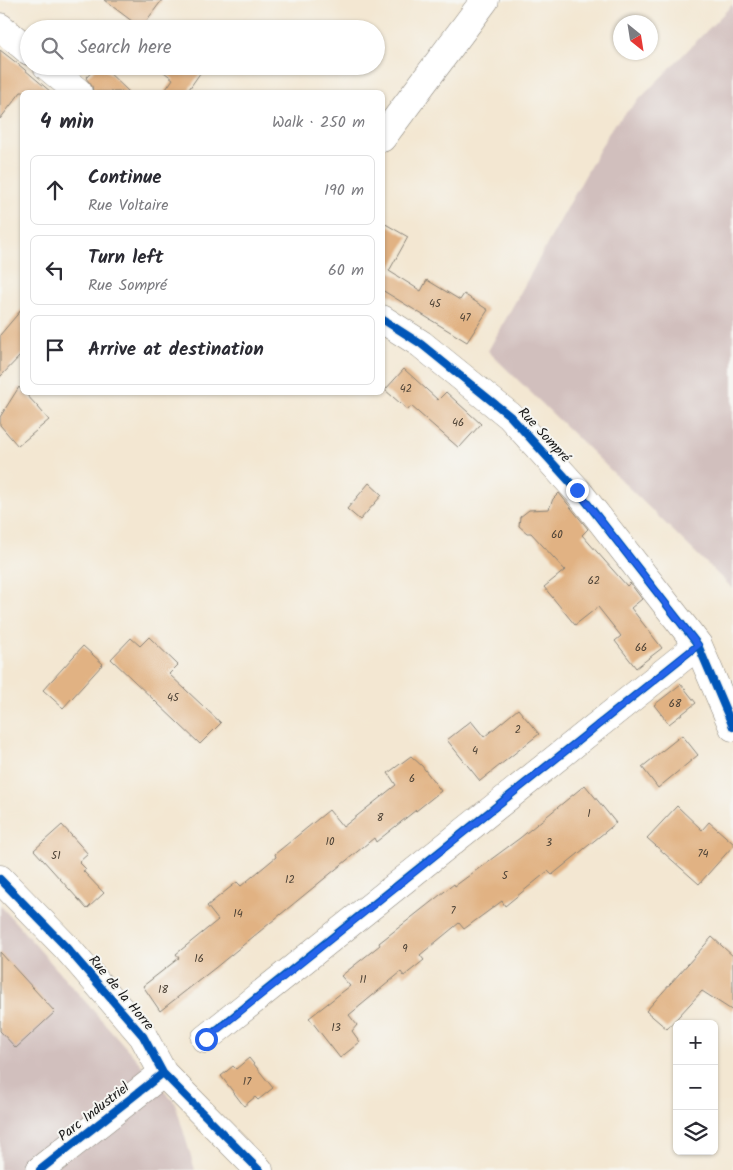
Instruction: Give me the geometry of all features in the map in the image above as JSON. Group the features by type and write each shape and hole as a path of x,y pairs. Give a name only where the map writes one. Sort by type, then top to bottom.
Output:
{"street":[{"path":"385,134 485,0"},
{"path":"0,27 20,44"},
{"path":"58,75 76,90"},
{"name":"Rue Sompré","path":"385,320 421,344 510,416 577,490 698,645 733,727"},
{"path":"206,1039 698,645"},
{"name":"Rue de la Horre","path":"0,879 67,948 143,1036 163,1074 259,1170"},
{"name":"Parc Industriel","path":"40,1170 163,1074"}],"shaded area":[{"path":"733,4 733,589 488,351 612,127"},
{"path":"0,905 175,1103 195,1170 0,1170"}],"building":[{"path":"104,0 162,0 147,20 130,20"},
{"path":"0,50 20,66 20,75 31,75 49,90 20,90 20,93 0,119"},
{"path":"89,75 111,75 127,90 93,90 86,78"},
{"path":"168,75 199,75 188,90 165,90 173,79"},
{"path":"385,224 408,237 389,271 421,291 427,280 460,300 464,294 488,310 467,342 385,292"},
{"path":"20,311 20,356 0,377 0,335"},
{"path":"404,369 438,400 446,392 481,424 459,448 411,406 408,410 385,390"},
{"path":"19,387 20,395 27,395 49,420 18,446 0,425 0,417"},
{"path":"369,483 382,495 360,520 347,509"},
{"path":"559,493 588,529 582,535 627,586 630,583 642,599 631,608 662,648 636,668 615,641 621,636 598,607 575,625 544,587 565,570 531,533 527,533 519,526 520,517 529,510 549,509 553,499"},
{"path":"149,637 178,665 169,674 221,723 200,744 111,659 131,638 140,646"},
{"path":"83,646 103,664 63,708 43,690"},
{"path":"681,684 696,703 669,724 654,705"},
{"path":"518,709 539,734 480,781 447,740 471,721 484,737"},
{"path":"682,735 698,755 658,788 642,767"},
{"path":"411,756 422,766 441,791 376,842 374,838 160,1011 143,986 179,958 176,954 218,920 207,906 237,882 241,886 276,857 275,854 329,810 343,827 396,785 388,773"},
{"path":"585,785 616,823 552,875 548,871 505,906 502,901 464,929 459,923 420,955 424,960 404,976 401,972 349,1015 357,1025 352,1031 360,1042 340,1058 309,1018 350,986 341,976 380,945 379,943 454,884 455,886 520,838"},
{"path":"677,806 702,830 709,822 733,843 733,846 699,884 647,838"},
{"path":"62,825 88,854 79,862 86,869 83,871 104,893 87,909 34,850"},
{"path":"712,937 733,956 733,1011 702,991 675,1020 673,1020 667,1029 646,1011"},
{"path":"0,952 55,1012 16,1048 0,1031"},
{"path":"249,1058 273,1088 258,1100 255,1097 244,1106 221,1076 233,1066 236,1069"}],"cycle path":[{"path":"385,321 421,344 510,416 577,490 698,645 733,727"},
{"path":"205,1039 698,645"},
{"path":"0,879 67,948 143,1036 163,1073 259,1170"},
{"path":"40,1170 163,1073"}],"route":[{"path":"206,1039 698,645 577,490"}]}
